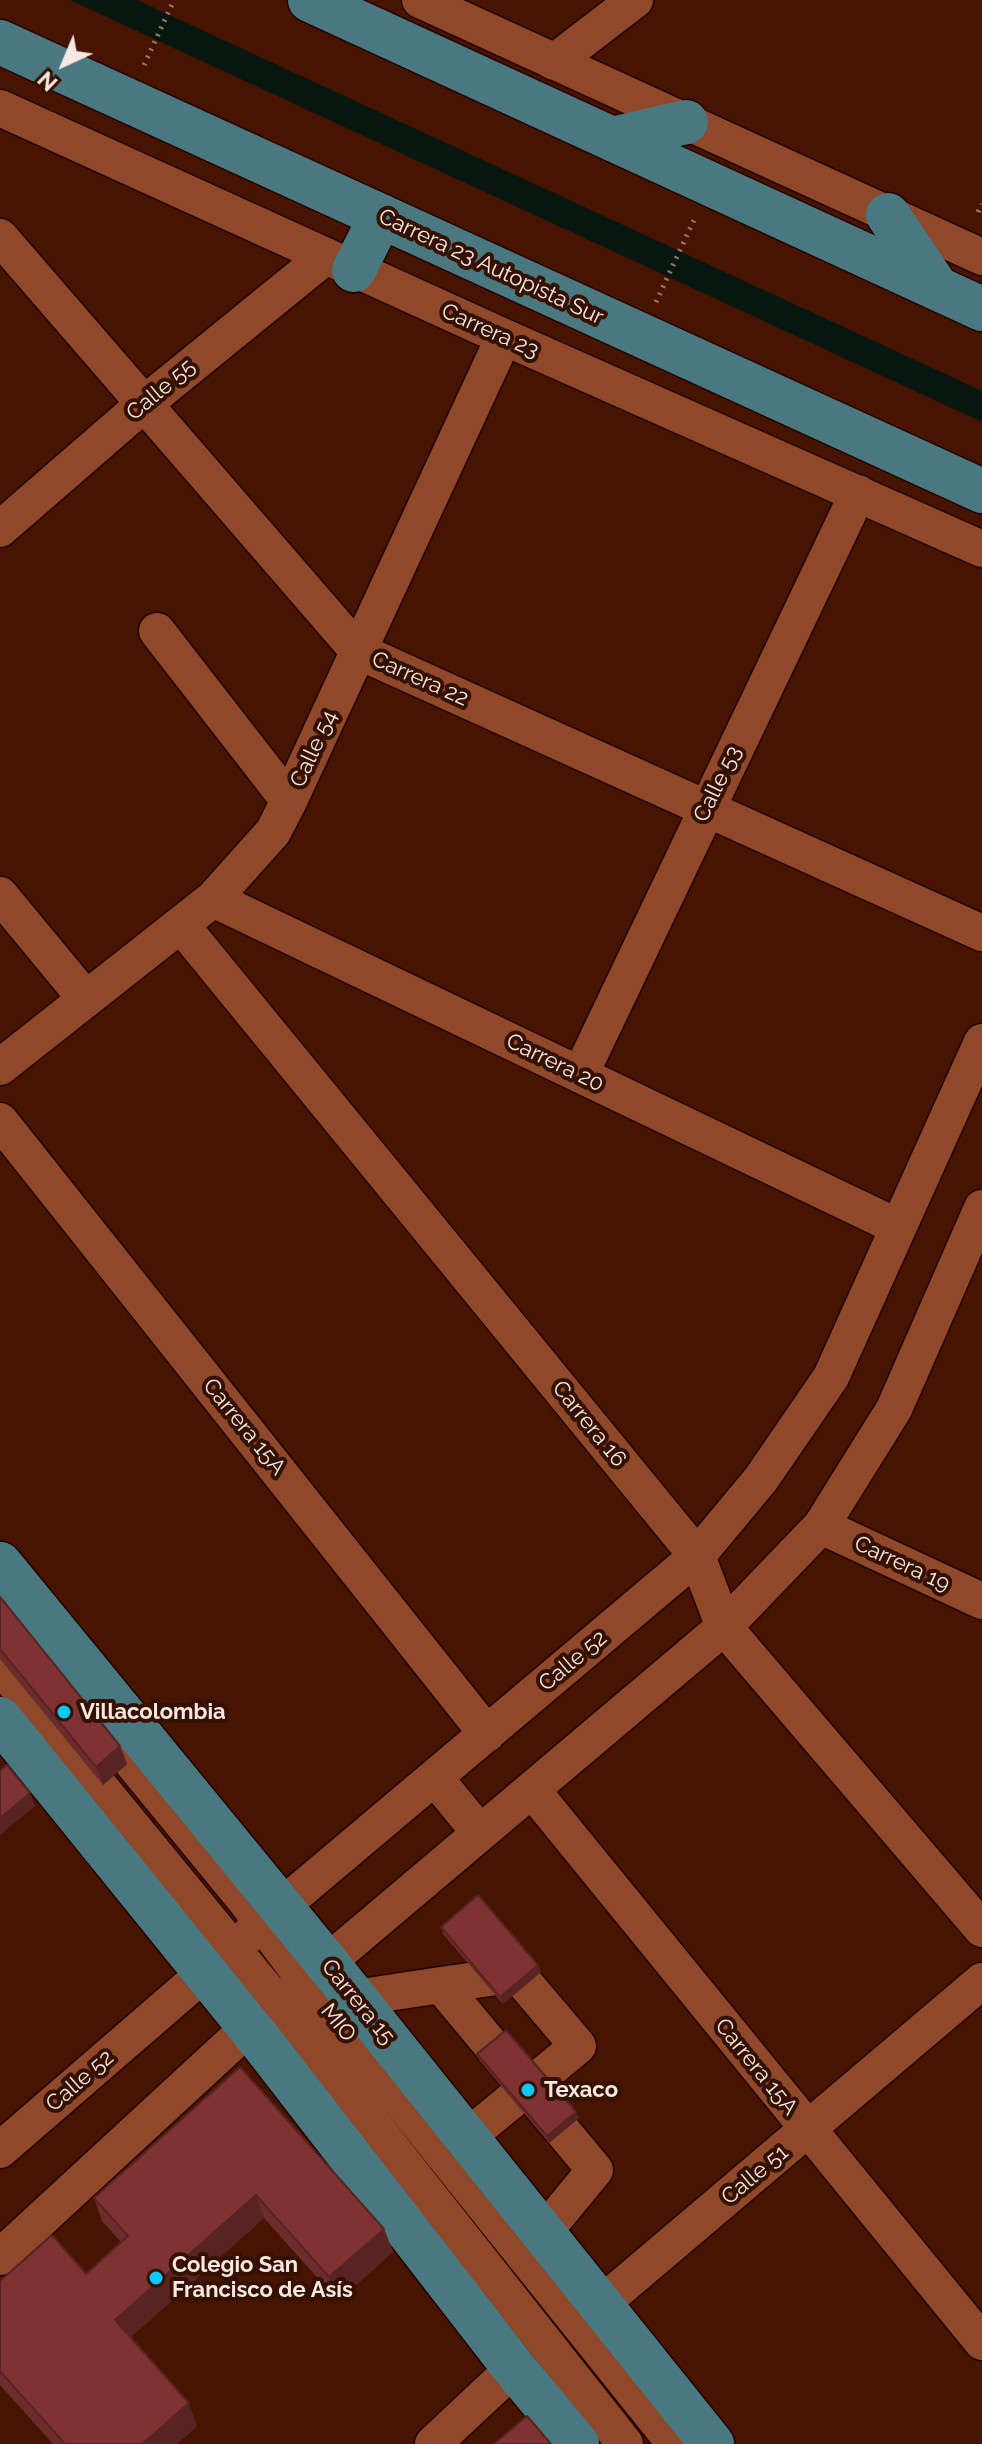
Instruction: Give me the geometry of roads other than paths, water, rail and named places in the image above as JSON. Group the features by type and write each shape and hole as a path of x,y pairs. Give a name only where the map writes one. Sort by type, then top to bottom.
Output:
{"main road":[{"path":"310,0 982,309"},
{"name":"Carrera 23 Autopista Sur","path":"0,42 982,491"},
{"path":"612,139 686,122"},
{"path":"888,215 937,288"},
{"path":"340,263 381,216"},
{"name":"Carrera 15","path":"0,1564 316,1971 355,1998 712,2444"},
{"path":"0,1719 219,1960 264,2016 514,2368 577,2444"}],"street":[{"path":"420,0 982,257"},
{"path":"554,62 635,0"},
{"name":"Carrera 23","path":"0,108 504,337 982,549"},
{"name":"Carrera 22","path":"0,237 358,651 982,933"},
{"name":"Calle 55","path":"0,529 144,404 340,263"},
{"name":"Calle 54","path":"0,1067 213,899 273,832 504,337"},
{"name":"Calle 53","path":"580,1075 858,493"},
{"path":"157,631 289,801"},
{"path":"0,895 86,999"},
{"name":"Carrera 20","path":"213,899 898,1227"},
{"name":"Carrera 16","path":"181,925 697,1556 724,1627 982,1929"},
{"name":"Calle 52","path":"0,2150 219,1960 697,1556 761,1479 831,1377 982,1042"},
{"name":"Carrera 15A","path":"0,1121 487,1734"},
{"path":"0,2257 264,2016 724,1627 821,1526 894,1409 972,1257 982,1208"},
{"name":"Carrera 19","path":"821,1526 982,1601"},
{"path":"0,1602 272,1915"},
{"path":"0,1665 219,1960"},
{"path":"435,1778 480,1833"},
{"name":"Carrera 15A","path":"532,1790 982,2342"},
{"name":"MIO","path":"316,1971 675,2444"},
{"path":"355,1998 517,1974 578,2046 466,2138"},
{"name":"Calle 51","path":"600,2305 982,1981"},
{"path":"441,1985 595,2170 543,2233"},
{"name":"MIO","path":"264,2016 625,2444"},
{"path":"433,2444 514,2368"}],"place":[{"name":"Villacolombia","path":"64,1712"},
{"name":"Texaco","path":"528,2090"},
{"name":"Colegio San Francisco de Asís","path":"156,2278"}]}
